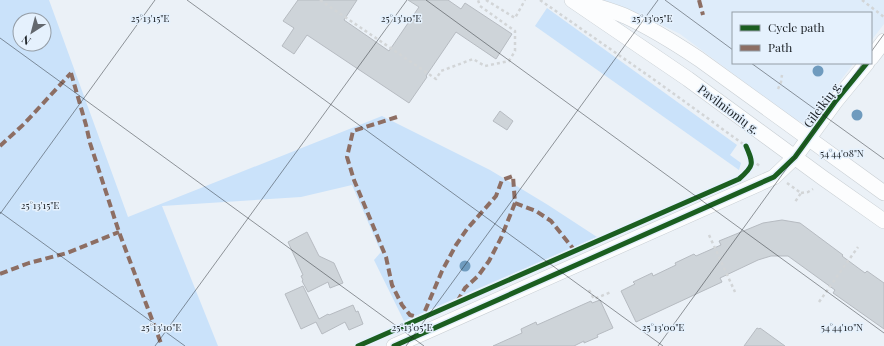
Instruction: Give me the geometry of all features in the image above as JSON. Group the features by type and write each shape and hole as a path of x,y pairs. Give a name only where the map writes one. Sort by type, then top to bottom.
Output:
{"street":[{"name":"Pavilnionių g.","path":"572,0 688,79 884,220"},
{"name":"Pavilnionių g.","path":"577,0 623,15 671,41 705,63 884,193"},
{"path":"872,57 884,41"},
{"name":"Gileikių g.","path":"394,346 774,177 795,157 835,102 866,64"}],"path":[{"path":"320,0 436,79 441,71 473,59 485,66 509,61 515,51 515,31 480,6 478,0"},
{"path":"486,0 515,18 525,0"},
{"path":"540,0 650,76 746,146"},
{"path":"862,0 884,17"},
{"path":"778,89 782,75"},
{"path":"709,235 735,292"},
{"path":"818,302 858,247"},
{"path":"589,290 594,299 611,292"}],"shaded area":[{"path":"0,0 49,0 128,217 382,116 490,170 597,237 404,321 374,260 381,252 352,185 301,197 162,206 218,346 0,346"},
{"path":"602,0 884,0 884,24 872,40 872,12 732,12 732,64 853,64 811,119 804,123 792,118 680,34 629,9"},
{"path":"547,8 737,145 730,155 741,163 739,170 535,26"}],"building":[{"path":"298,0 357,0 344,20 389,51 419,7 408,0 448,0 461,9 465,3 512,34 496,59 456,32 409,103 307,35 294,54 282,46 294,28 283,21"},
{"path":"500,111 513,121 507,130 493,121"},
{"path":"782,220 800,223 865,273 867,271 884,283 884,329 833,293 835,290 788,256 771,256 758,260 720,278 722,282 636,322 621,291 635,284 633,282 652,273 653,276 694,254 696,256 721,245 719,241 763,223"},
{"path":"307,232 319,256 334,263 343,283 330,288 328,282 308,292 302,281 301,276 303,275 288,242"},
{"path":"303,286 319,319 353,305 356,312 358,311 363,324 349,330 345,322 322,334 316,322 301,329 285,294"},
{"path":"600,300 613,328 597,335 598,337 574,346 493,346 522,333 521,329 536,322 537,325 591,301 592,303"},
{"path":"757,328 760,328 785,346 744,346"}],"marked path":[{"path":"699,0 703,15"},
{"path":"71,73 90,143 119,232 162,346"},
{"path":"0,146 24,124 71,73"},
{"path":"397,117 353,131 347,157 354,180 386,257 392,285 402,305 410,315 422,318 442,271 456,245 467,229 496,196 502,180 513,176 515,203 501,238 489,261 478,276 465,288 457,302"},
{"path":"515,203 536,211 551,221 575,251"},
{"path":"0,274 29,263 67,253 119,232"}],"cycle path":[{"path":"394,346 774,177 795,157 835,102 866,64"},
{"path":"358,346 739,179 748,171 751,164 746,146"}]}
